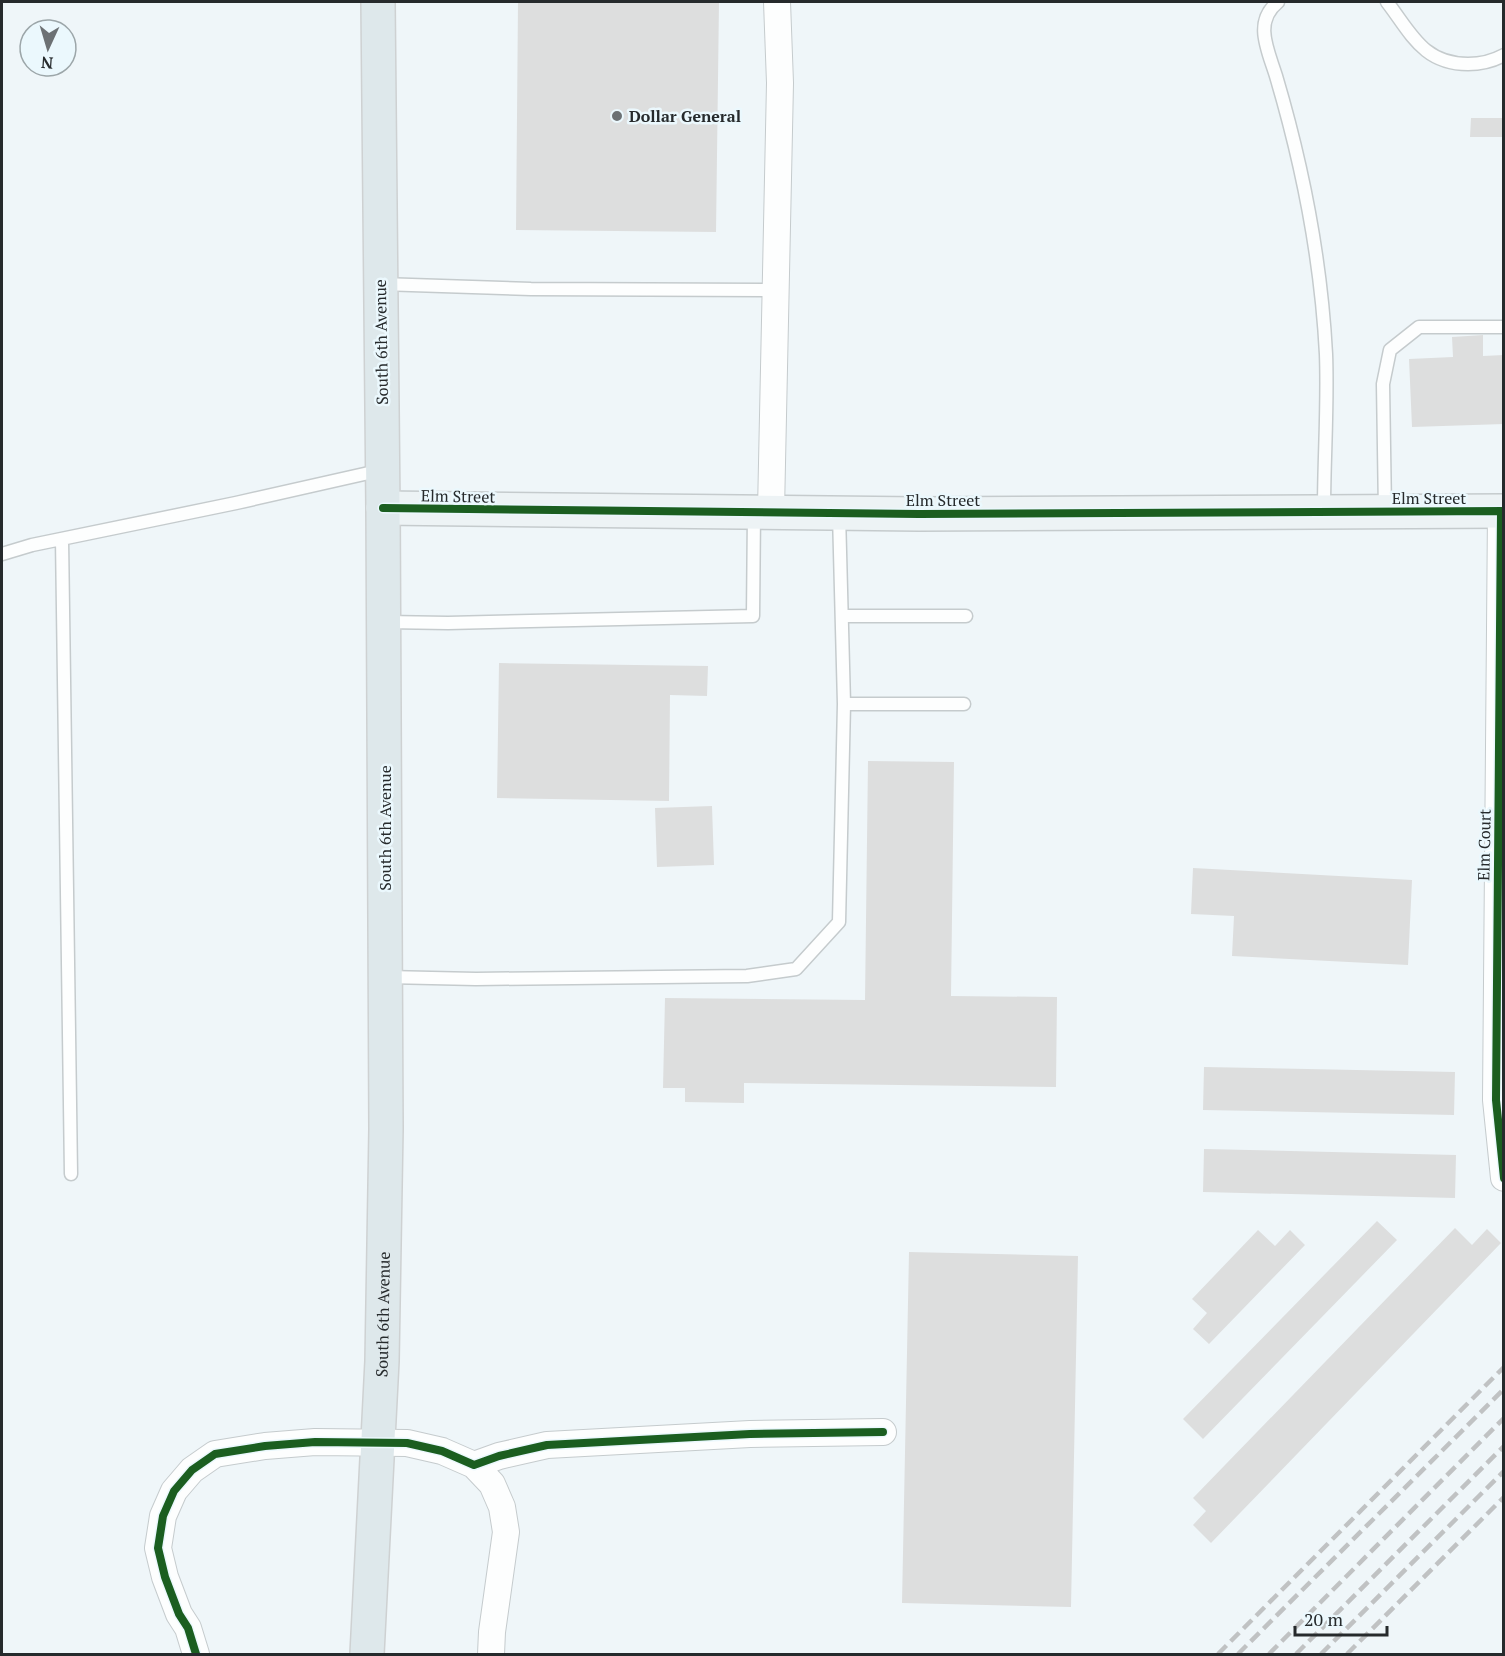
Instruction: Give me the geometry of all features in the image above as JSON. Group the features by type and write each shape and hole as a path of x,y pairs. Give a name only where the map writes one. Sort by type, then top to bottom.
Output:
{"main road":[{"name":"South 6th Avenue","path":"367,1654 382,1361 386,1129 378,2"}],"street":[{"path":"762,511 776,290 780,83 777,2"},
{"name":"Elm Street","path":"383,508 919,514 1502,511"},
{"name":"Elm Court","path":"1502,511 1500,897 1496,1100 1503,1178"},
{"path":"474,1465 499,1456 547,1445 750,1434 883,1432"},
{"path":"196,1654 188,1628 179,1614 165,1577 158,1548 163,1516 174,1491 192,1470 215,1454 265,1446 315,1442 407,1443 442,1451 474,1465 492,1484 502,1507 506,1532 491,1654"}],"lane":[{"path":"1278,2 1264,17 1263,32 1306,192 1317,257 1326,355 1324,511"},
{"path":"1387,2 1422,49 1431,56 1454,64 1483,63 1503,56"},
{"path":"381,284 531,289 776,290"},
{"path":"1385,511 1383,384 1390,350 1419,327 1503,327"},
{"path":"2,554 383,469"},
{"path":"384,622 448,623 753,616 762,511"},
{"path":"386,977 476,979 747,976 796,969 840,922 844,704 839,512"},
{"path":"62,539 71,1174"},
{"path":"842,616 966,616"},
{"path":"844,704 964,704"}],"building":[{"name":"Dollar General","path":"518,2 719,2 716,232 516,230"},
{"path":"1471,118 1504,118 1504,137 1470,137"},
{"path":"1483,335 1483,356 1504,355 1504,424 1412,427 1409,359 1453,357 1452,337"},
{"path":"499,663 708,666 707,696 670,695 669,801 497,798"},
{"path":"868,761 954,762 951,996 1057,997 1056,1087 744,1083 744,1103 685,1102 685,1088 663,1088 665,998 865,1000"},
{"path":"712,806 714,865 657,867 655,808"},
{"path":"1193,868 1412,880 1408,965 1232,956 1234,916 1191,914"},
{"path":"1204,1067 1455,1072 1454,1115 1203,1110"},
{"path":"1204,1149 1456,1155 1455,1198 1203,1192"},
{"path":"1377,1221 1397,1240 1203,1439 1183,1419"},
{"path":"1455,1228 1472,1245 1487,1229 1501,1243 1211,1543 1193,1525 1206,1511 1193,1498"},
{"path":"1258,1230 1275,1246 1290,1230 1305,1245 1209,1344 1193,1329 1207,1313 1192,1299"},
{"path":"909,1252 1078,1256 1071,1607 902,1603"}],"railway":[{"path":"1218,1654 1504,1367"},
{"path":"1238,1654 1504,1389"},
{"path":"1269,1654 1504,1418"},
{"path":"1296,1654 1504,1446"},
{"path":"1321,1654 1504,1471"},
{"path":"1347,1654 1504,1497"}],"cycle path":[{"path":"383,508 919,514 1504,511"},
{"path":"1501,511 1496,1100 1504,1178"},
{"path":"196,1654 188,1628 179,1614 165,1577 158,1548 163,1516 174,1491 192,1470 215,1454 265,1446 315,1442 407,1443 442,1451 474,1465 499,1456 547,1445 750,1434 883,1432"}],"place":[{"name":"Dollar General","path":"617,116"}]}
